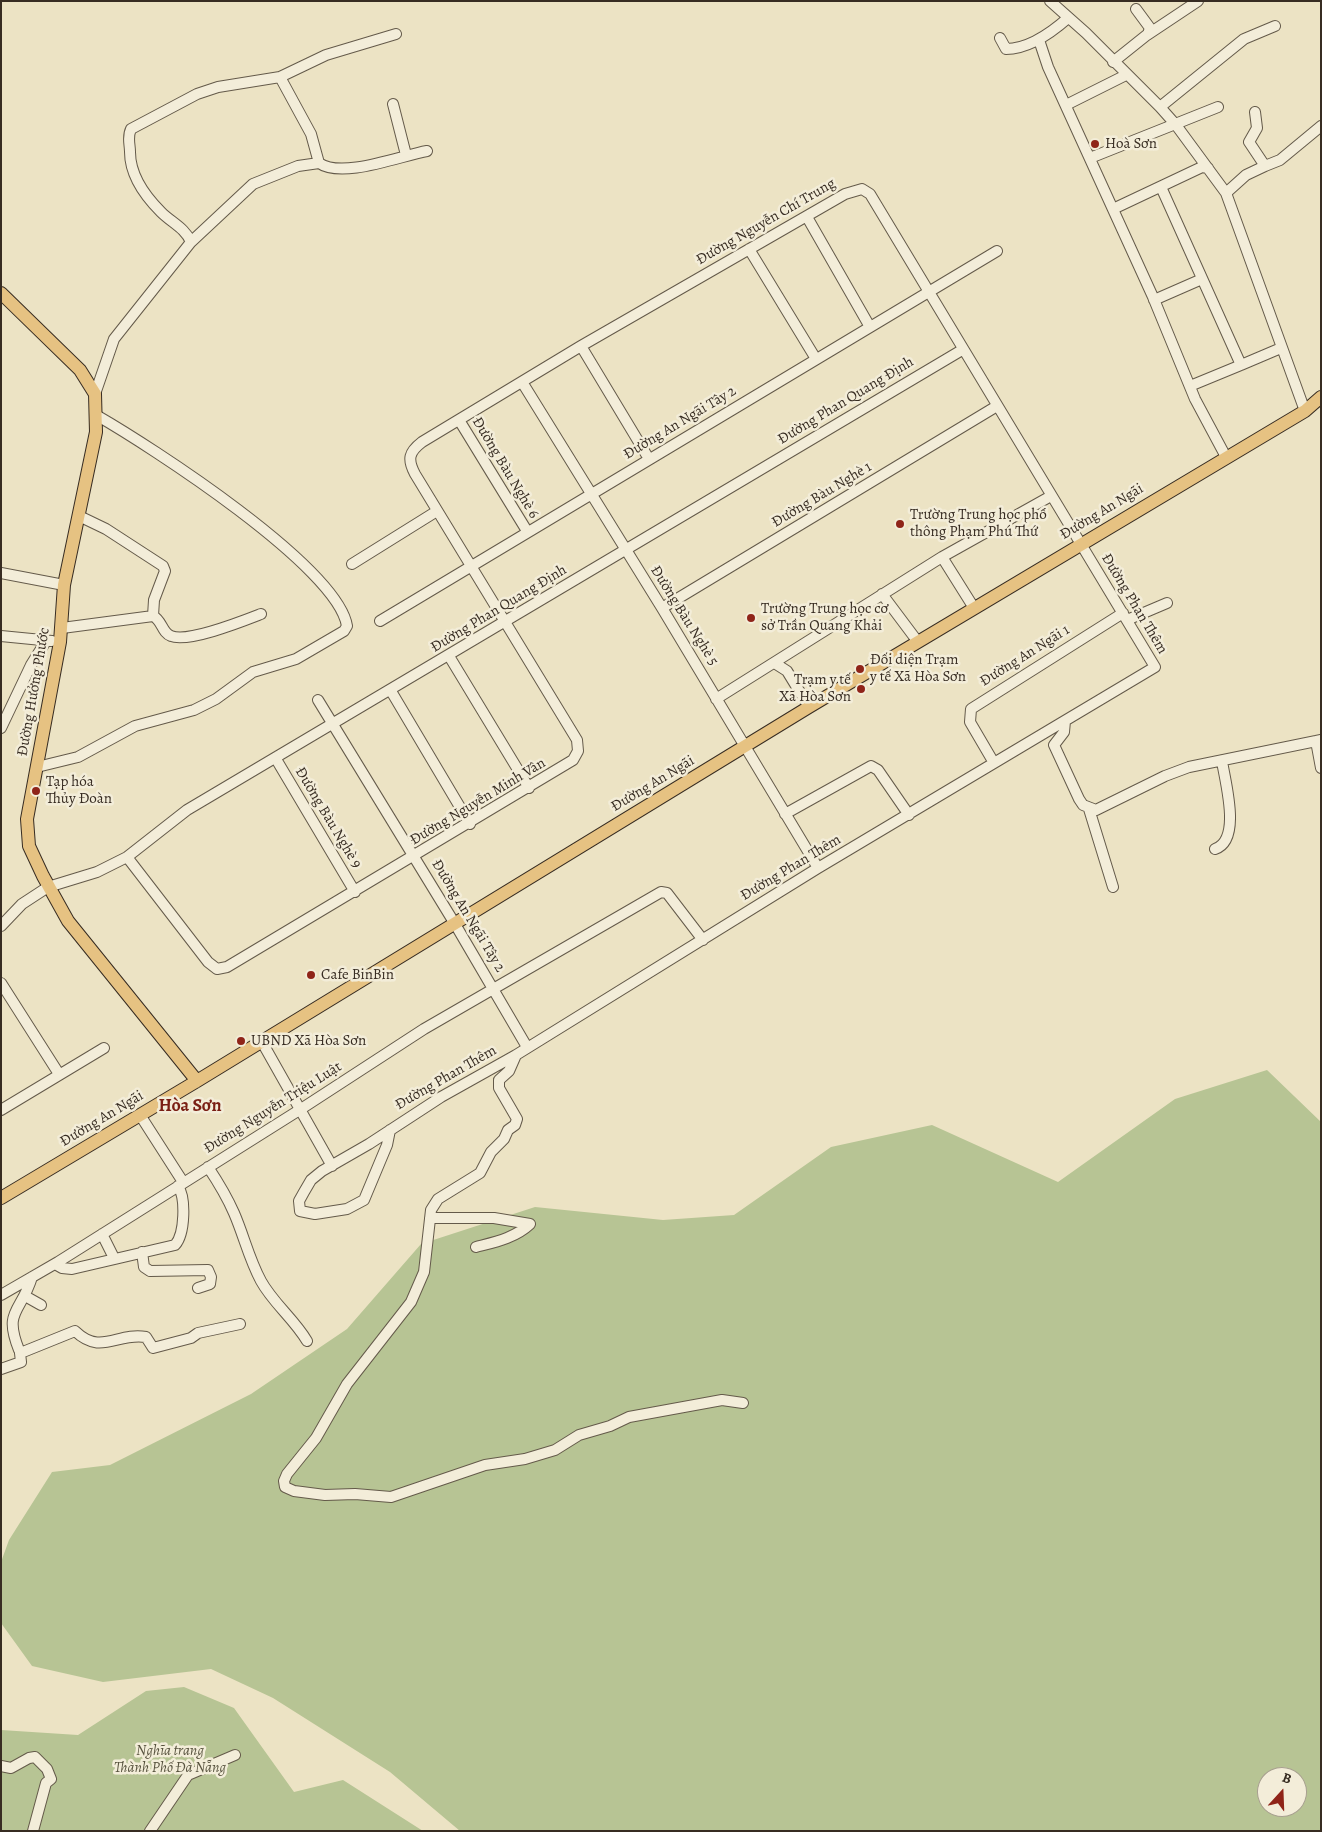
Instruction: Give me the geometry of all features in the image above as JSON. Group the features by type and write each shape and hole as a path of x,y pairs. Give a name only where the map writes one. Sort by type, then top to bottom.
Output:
{"main road":[{"path":"1,293 80,370 96,394"},
{"name":"Đường Hưởng Phước","path":"96,394 96,432 64,586 60,642 27,819 29,846 48,887 68,921 197,1081"},
{"name":"Đường An Ngãi","path":"1,1198 262,1042 809,707 1305,411 1321,397"}],"street":[{"path":"1050,1 1160,107 1176,125 1226,194 1305,411"},
{"path":"1114,62 1147,35 1198,1"},
{"path":"1136,9 1150,28 1147,35"},
{"path":"1000,38 1006,49 1039,40 1068,18"},
{"path":"1160,107 1244,39 1274,26"},
{"path":"191,242 187,233 142,192 130,162 128,135 131,129 204,91 280,77 326,55 396,34"},
{"path":"1039,40 1048,68 1154,300 1190,386 1226,457"},
{"path":"1066,105 1126,75"},
{"path":"280,77 310,134 319,162"},
{"path":"393,104 406,155"},
{"path":"1090,158 1218,107"},
{"path":"1254,112 1257,128 1249,142 1265,166"},
{"path":"1226,194 1246,175 1280,160 1321,126"},
{"path":"96,394 114,340 191,242 253,184 298,166 319,162 330,168 344,169 427,150"},
{"path":"1113,209 1202,168 1208,168"},
{"path":"1161,187 1241,365"},
{"name":"Đường Nguyễn Chí Trung","path":"409,457 415,447 422,442 581,346 854,190 862,189 870,194 1080,544"},
{"path":"807,217 870,327"},
{"path":"749,249 816,359"},
{"name":"Đường An Ngãi Tây 2","path":"380,621 527,531 997,251"},
{"path":"1154,300 1202,279"},
{"path":"581,346 648,459"},
{"path":"1190,386 1281,348"},
{"name":"Đường Phan Quang Định","path":"1,926 22,904 48,887 97,872 127,856 187,810 334,725 962,350"},
{"name":"Đường Bàu Nghè 5","path":"522,382 662,608 818,868"},
{"name":"Đường Bàu Nghè 1","path":"662,608 997,406"},
{"path":"37,767 78,757 135,726 194,710 216,699 253,672 296,659 344,631 347,626 342,611 331,593 276,540 176,464 96,414"},
{"name":"Đường Bàu Nghè 6","path":"459,420 527,531"},
{"name":"Đường Nguyễn Minh Vân","path":"127,856 208,962 217,969 227,967 470,824 574,760 578,751 577,740 437,511 411,467 409,457"},
{"path":"716,699 776,664 942,557 1051,496"},
{"path":"352,564 437,511"},
{"path":"79,516 106,529 163,566 164,574 154,600 153,616"},
{"name":"Đường Phan Thêm","path":"390,1130 387,1145 364,1200 356,1206 315,1214 300,1210 299,1201 304,1192 311,1180 322,1171 450,1092 516,1055 818,868 1155,667 1080,544"},
{"path":"942,557 974,608"},
{"path":"1,573 64,586"},
{"path":"882,594 918,642"},
{"path":"1125,616 1167,603"},
{"path":"62,628 153,616 158,618 167,634 175,637 224,628 261,614"},
{"name":"Đường An Ngãi 1","path":"994,763 970,722 968,715 971,709 1125,616"},
{"path":"1,636 60,642"},
{"path":"2,725 31,665 46,641"},
{"path":"450,656 529,788"},
{"path":"776,664 787,671 809,707"},
{"path":"391,691 470,824"},
{"name":"Đường An Ngãi Tây 2","path":"318,700 455,924 527,1047"},
{"path":"1054,745 1064,732 1065,721"},
{"path":"1046,732 1079,799 1089,809 1113,887"},
{"path":"1089,809 1106,806 1165,776 1189,767 1319,741 1321,768"},
{"name":"Đường Bàu Nghè 9","path":"276,759 355,892"},
{"path":"1215,849 1225,844 1229,832 1230,809 1222,760"},
{"path":"785,814 872,766 878,770 909,815"},
{"name":"Đường Nguyễn Triệu Luật","path":"1,1295 55,1264 424,1029 661,892 666,893 704,940"},
{"path":"1,983 59,1074"},
{"path":"262,1042 332,1166"},
{"path":"1,1110 104,1048"},
{"path":"516,1055 509,1071 499,1080 499,1088 517,1119 515,1126 508,1130 504,1139 490,1152 480,1173 438,1199 430,1218 424,1272 412,1302 347,1384 316,1438 287,1474 284,1481 285,1487 294,1492 325,1495 355,1494 391,1497 485,1465 524,1459 555,1450 579,1435 610,1426 630,1417 722,1400 743,1402"},
{"path":"55,1264 68,1269 172,1246 178,1241 184,1198 181,1184 140,1115"},
{"path":"208,1167 235,1215 248,1253 261,1282 272,1298 294,1320 307,1341"},
{"path":"430,1218 494,1218 530,1224 522,1231 508,1238 476,1247"},
{"path":"102,1234 114,1258"},
{"path":"142,1252 144,1267 150,1270 208,1270 210,1284 198,1288"},
{"path":"23,1352 19,1350 11,1324 12,1317 26,1296 32,1277"},
{"path":"26,1296 41,1305"},
{"path":"1,1368 21,1362 20,1353 75,1331 89,1342 142,1336 146,1337 153,1348 157,1348 191,1338 198,1333 240,1324"},
{"path":"150,1831 188,1775 235,1755"},
{"path":"1,1766 11,1768 29,1758 35,1757 47,1769 51,1779 46,1783 32,1831"}],"green space":[{"path":"1267,1070 1321,1122 1321,1831 460,1831 390,1772 273,1698 211,1669 103,1682 32,1666 1,1623 1,1562 9,1540 52,1472 110,1465 251,1394 347,1329 421,1244 535,1207 663,1220 734,1215 831,1147 932,1125 1058,1182 1175,1099"},
{"name":"Nghĩa trang Thành Phố Đà Nẵng","path":"184,1687 234,1708 294,1792 343,1780 423,1831 1,1831 1,1730 78,1735 146,1691"}],"place":[{"name":"Hoà Sơn","path":"1095,144"},
{"name":"Trường Trung học phổ thông Phạm Phú Thứ","path":"900,524"},
{"name":"Trường Trung học cơ sở Trần Quang Khải","path":"751,618"},
{"name":"Đối diện Trạm y tế Xã Hòa Sơn","path":"860,669"},
{"name":"Trạm y tế Xã Hòa Sơn","path":"861,689"},
{"name":"Tạp hóa Thủy Đoàn","path":"36,791"},
{"name":"Cafe BinBin","path":"311,975"},
{"name":"UBND Xã Hòa Sơn","path":"241,1041"}],"district":[{"name":"Hòa Sơn","path":"190,1107"}]}
